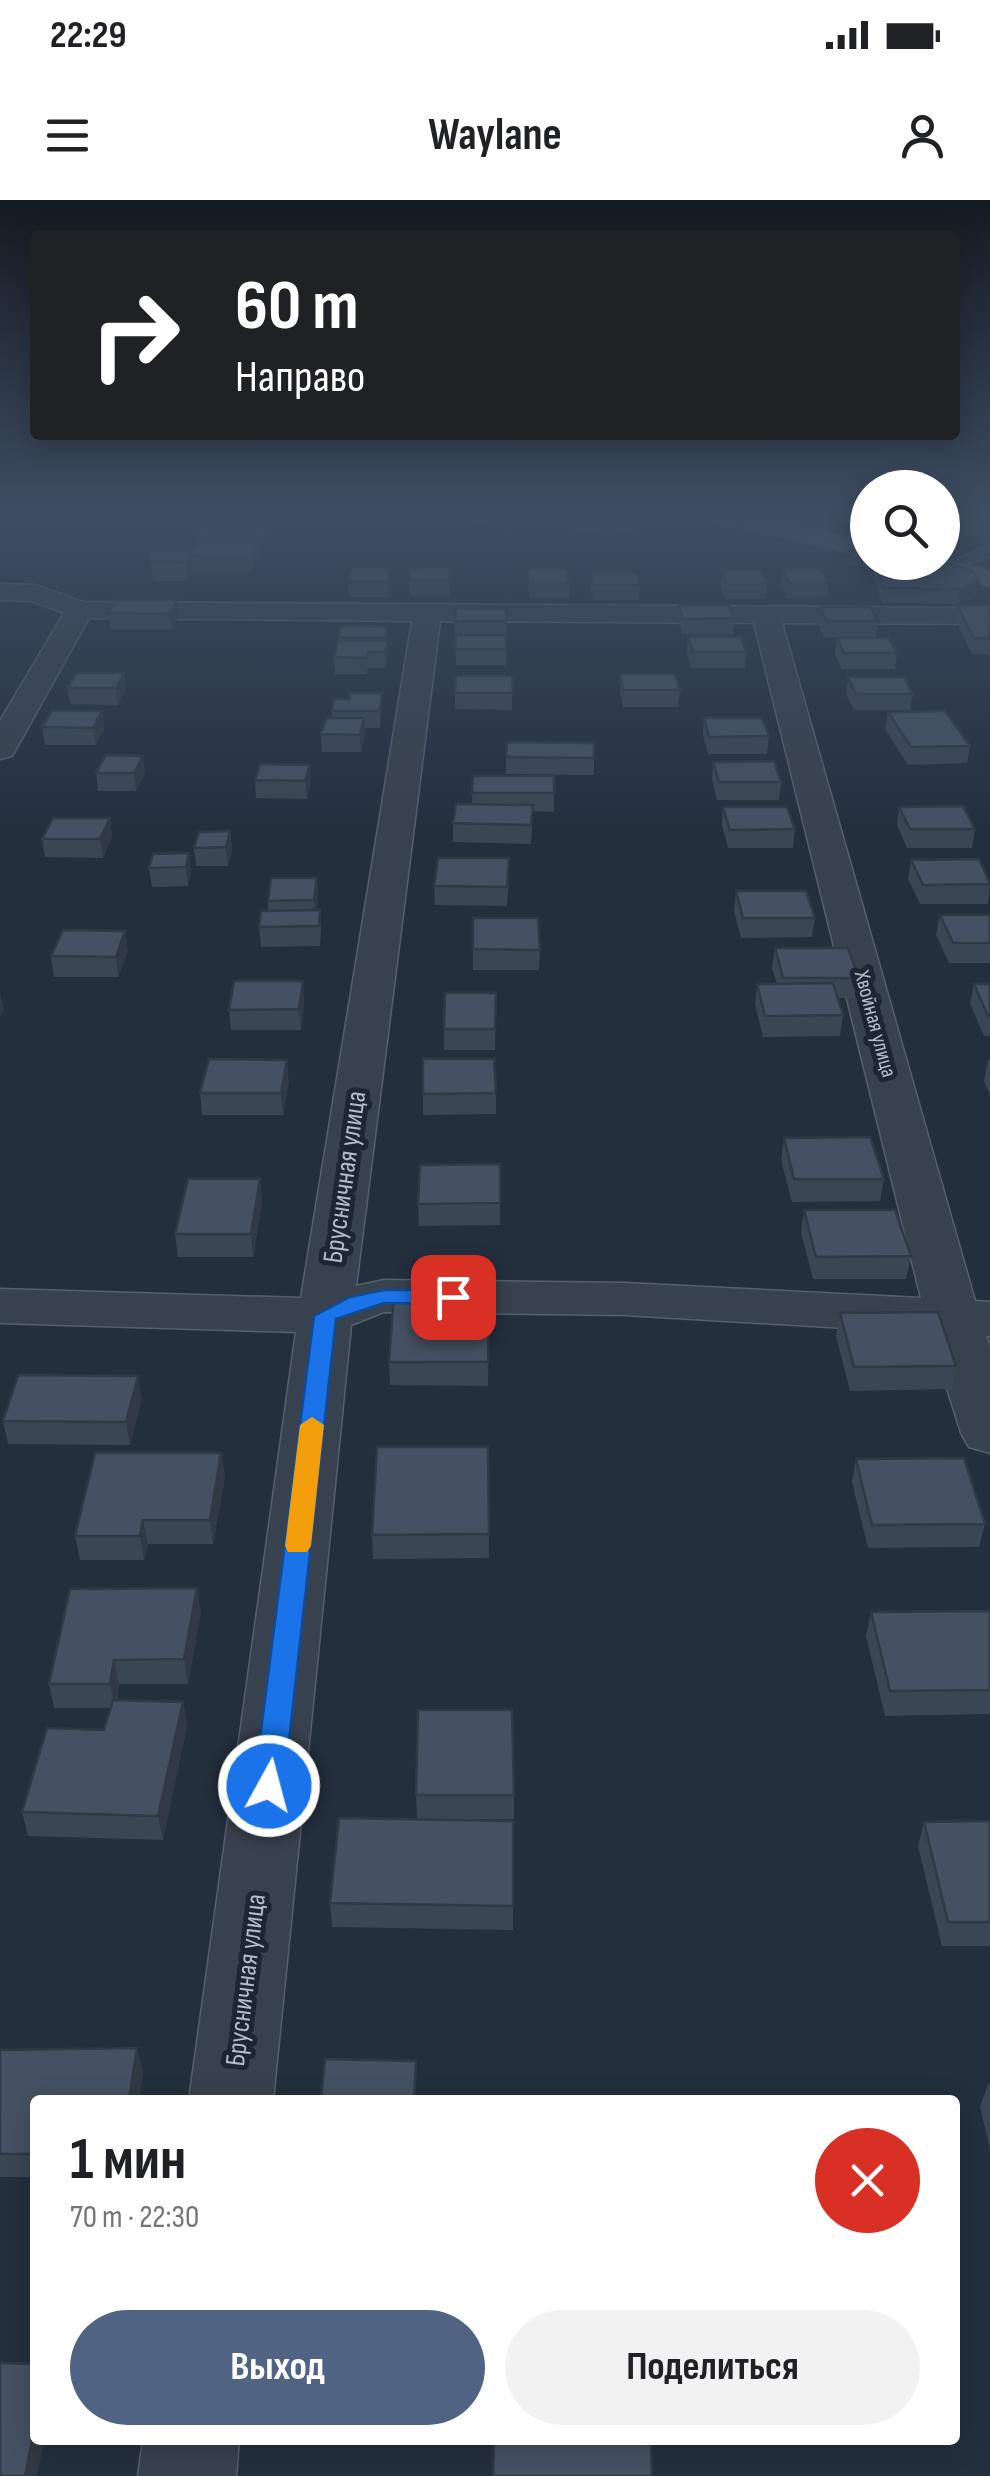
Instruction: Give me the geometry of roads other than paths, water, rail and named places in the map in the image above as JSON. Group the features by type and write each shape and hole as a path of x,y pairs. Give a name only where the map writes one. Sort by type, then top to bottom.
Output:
{"street":[{"path":"0,750 75,618"},
{"name":"Брусничная улица","path":"233,2095 325,1316 426,618"},
{"name":"Хвойная улица","path":"767,618 971,1319 990,1432"},
{"path":"19,658 57,650"},
{"path":"0,1306 325,1316 384,1296 626,1299 971,1319"},
{"path":"186,2476 190,2445"}]}
